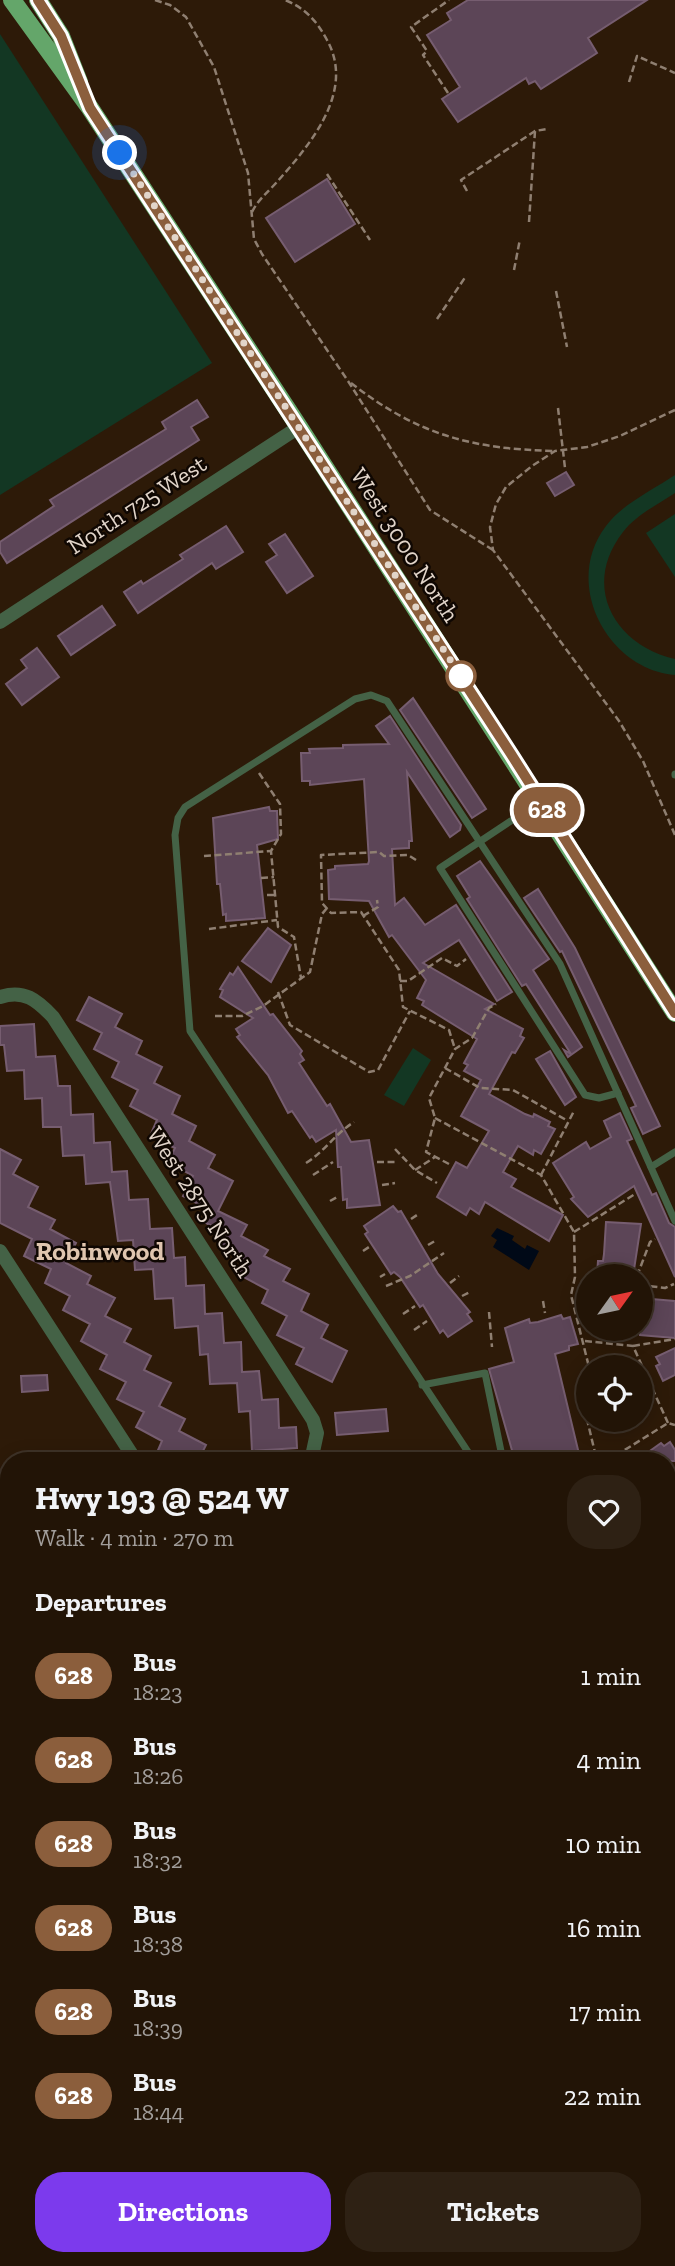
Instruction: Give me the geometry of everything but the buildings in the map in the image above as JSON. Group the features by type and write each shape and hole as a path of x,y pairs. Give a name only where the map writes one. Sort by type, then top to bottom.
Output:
{"main road":[{"name":"West 3000 North","path":"12,0 90,108 299,427 541,800 675,1013"},
{"name":"West 3000 North","path":"38,0 61,36 90,108"}],"street":[{"name":"North 725 West","path":"0,622 299,427"},
{"name":"West 2875 North","path":"0,997 22,993 39,1002 53,1017 313,1420 317,1433 314,1452"},
{"path":"0,1251 130,1452"}],"lane":[{"path":"468,1452 190,1031 175,835 178,818 185,807 355,699 371,695 387,701 559,964 675,1221"},
{"path":"541,800 440,868 585,1095 600,1098 618,1093"},
{"path":"651,1167 675,1152"},
{"path":"422,1385 485,1373 501,1452"}],"path":[{"path":"155,0 170,5 186,17 214,67 248,173 254,239 262,254 348,380 430,510 493,550 619,721 643,761 675,835"},
{"path":"251,215 258,201 277,182 323,123 335,84 337,64 320,25 307,13 285,0"},
{"path":"448,93 423,55 427,51 411,27 449,0"},
{"path":"629,82 637,56 675,73"},
{"path":"467,191 461,180 535,131 547,129"},
{"path":"529,222 535,131"},
{"path":"327,174 370,240"},
{"path":"514,270 520,239"},
{"path":"437,318 466,276"},
{"path":"556,291 567,347"},
{"path":"348,380 377,403 422,428 458,440 509,450 555,452 587,447 620,436 675,410"},
{"path":"558,408 565,468"},
{"path":"493,550 490,527 496,504 506,487 555,452"},
{"path":"259,773 280,804 281,835 271,851 277,920 278,927 294,937 301,978"},
{"path":"204,856 222,852 265,849 271,851"},
{"path":"416,860 408,855 384,856 379,852 321,855 322,903 331,913 361,912 399,970 403,1007 449,1030 455,1049"},
{"path":"261,878 274,877"},
{"path":"267,895 275,894"},
{"path":"363,916 378,906 377,900"},
{"path":"215,1016 242,1016 263,1006 278,992 310,972 322,914 327,908"},
{"path":"209,929 277,920"},
{"path":"400,981 408,981 442,958 457,966 466,959"},
{"path":"278,992 290,1025 369,1072 378,1070 411,1011"},
{"path":"449,1164 426,1153 435,1118 429,1098 455,1049 472,1038 489,1008 496,1004"},
{"path":"445,1068 480,1088 513,1090 568,1121"},
{"path":"541,1175 574,1111"},
{"path":"435,1118 541,1175 574,1232 575,1277 571,1295 576,1313"},
{"path":"306,1163 322,1153 337,1133 354,1122"},
{"path":"395,1149 415,1170 437,1184"},
{"path":"415,1170 435,1157"},
{"path":"313,1175 333,1162"},
{"path":"377,1162 396,1162"},
{"path":"382,1185 395,1183"},
{"path":"574,1232 635,1194"},
{"path":"330,1200 339,1196"},
{"path":"411,1219 417,1215"},
{"path":"642,1264 650,1242 655,1239"},
{"path":"428,1245 435,1241"},
{"path":"363,1251 369,1247"},
{"path":"386,1286 410,1276 444,1253"},
{"path":"380,1277 386,1274"},
{"path":"450,1283 459,1276"},
{"path":"653,1287 665,1288 674,1284"},
{"path":"462,1296 470,1292"},
{"path":"542,1301 545,1313"},
{"path":"403,1314 415,1306"},
{"path":"489,1312 492,1348"},
{"path":"414,1330 427,1321"},
{"path":"586,1355 584,1341 633,1346 675,1339"},
{"path":"633,1346 668,1423"},
{"path":"621,1452 668,1423 675,1425"},
{"path":"590,1432 595,1452"}],"green space":[{"path":"0,34 212,363 0,495"},
{"path":"675,475 675,493 634,520 611,552 605,573 605,592 610,610 621,627 635,641 654,652 675,659 675,675 651,669 629,657 612,640 598,620 591,597 589,572 594,549 613,518 629,504"},
{"path":"675,514 675,577 646,533"},
{"path":"413,1048 431,1060 404,1106 384,1095"}],"water":[{"path":"497,1228 514,1236 512,1240 525,1249 527,1245 539,1251 529,1270 493,1247 497,1240 491,1236"}],"bus line":[{"name":"628","path":"38,0 61,36 90,108 541,800 675,1013"}],"district":[{"name":"Robinwood","path":"100,1251"}],"route":[{"path":"120,153 466,684 461,676"}]}
